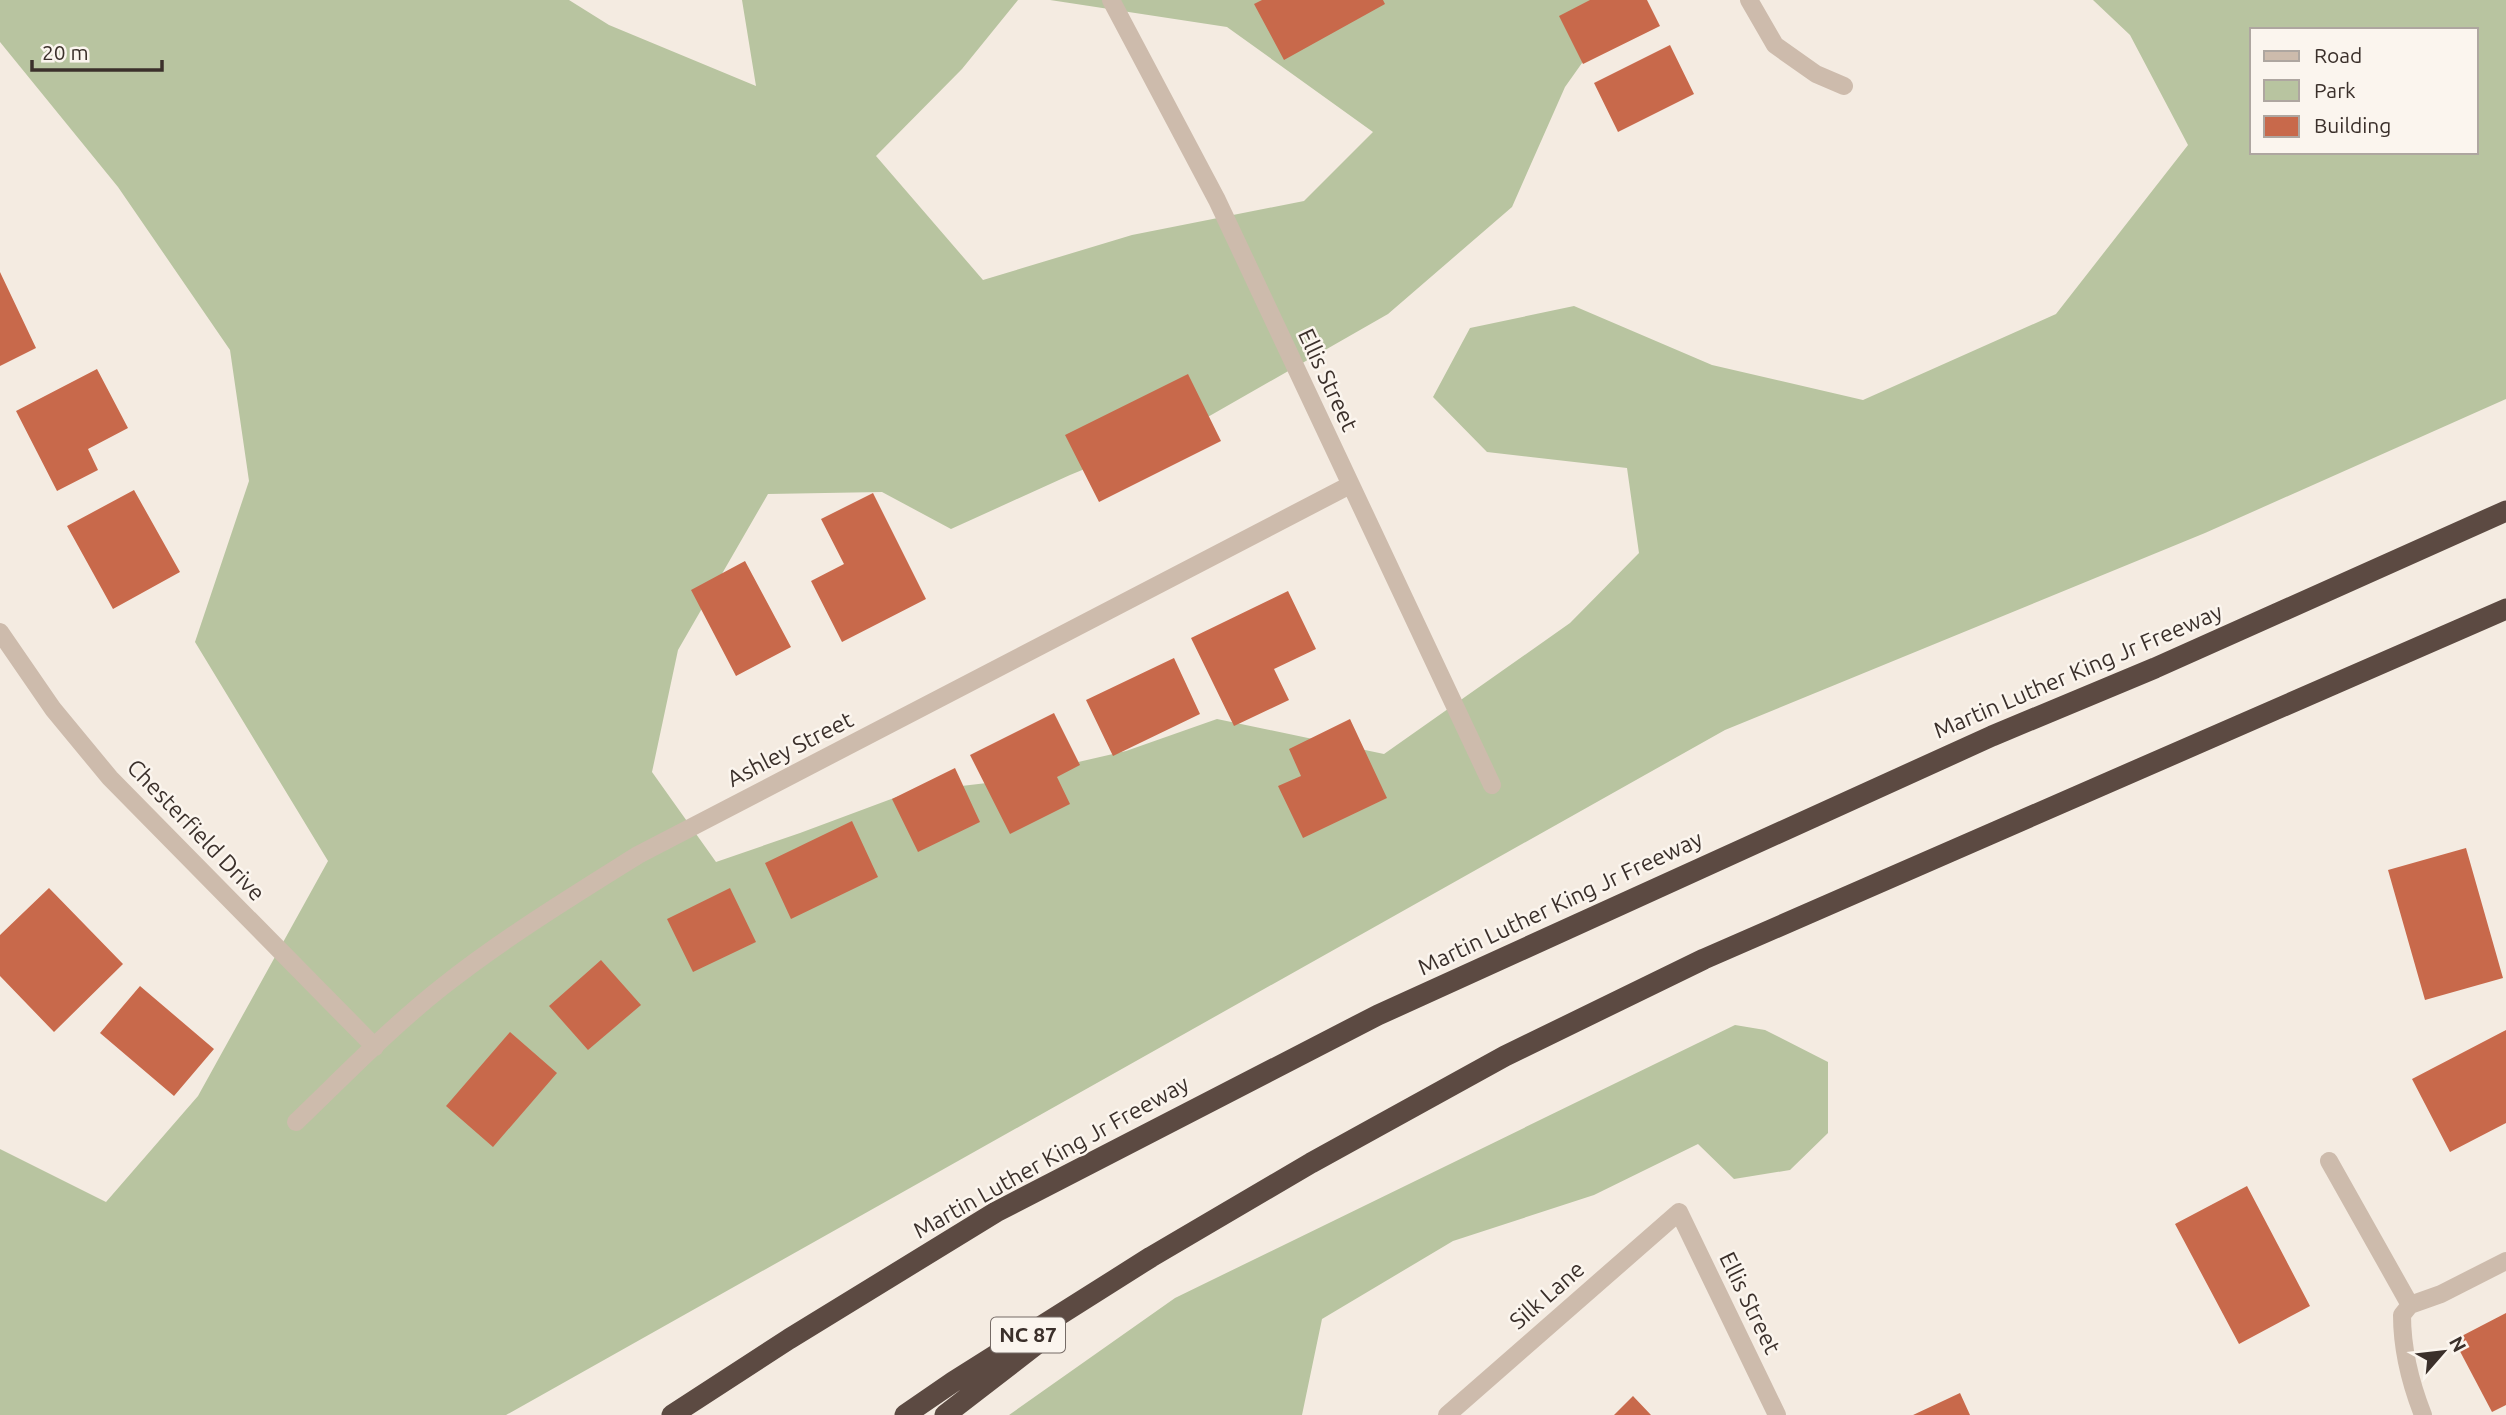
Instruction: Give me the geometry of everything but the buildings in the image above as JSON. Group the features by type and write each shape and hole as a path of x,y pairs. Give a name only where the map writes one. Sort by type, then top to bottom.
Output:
{"highway":[{"name":"Martin Luther King Jr Freeway","path":"672,1415 789,1339 996,1212 1378,1015 1967,747 2155,668 2506,511"},
{"path":"946,1415 1151,1257 1311,1163 1505,1056 1704,959 2506,609"},
{"name":"NC 87","path":"905,1415 1151,1257"}],"street":[{"name":"Ellis Street","path":"1111,0 1217,200 1492,785"},
{"path":"1749,0 1775,45 1816,74 1844,86"},
{"name":"Ashley Street","path":"296,1122 375,1046 442,988 537,917 638,855 1350,485"},
{"name":"Chesterfield Drive","path":"0,634 53,709 110,778 375,1046"},
{"path":"2329,1161 2406,1310 2402,1337 2411,1384 2423,1415"},
{"name":"Ellis Street","path":"1679,1212 1777,1415"},
{"name":"Silk Lane","path":"1447,1415 1679,1212"},
{"path":"2406,1310 2506,1261"}],"green space":[{"path":"0,0 569,0 609,25 756,86 742,0 1018,0 962,69 876,156 983,280 1132,235 1304,201 1373,132 1227,27 1050,0 1634,0 1621,8 1565,87 1512,207 1388,314 1199,422 1070,475 951,529 882,492 768,494 678,650 652,772 716,862 910,792 987,783 1126,751 1217,719 1384,754 1570,623 1639,553 1627,468 1487,452 1433,397 1470,328 1574,306 1712,365 1863,400 2056,314 2188,145 2130,35 2093,0 2506,0 2506,399 2205,533 1725,730 506,1415 0,1415 0,1149 106,1202 198,1096 328,861 195,642 249,481 230,350 118,187 0,42"},
{"path":"1735,1025 1765,1030 1828,1062 1828,1133 1790,1170 1734,1179 1698,1144 1594,1195 1453,1241 1322,1319 1302,1415 1009,1415 1175,1298"}]}
